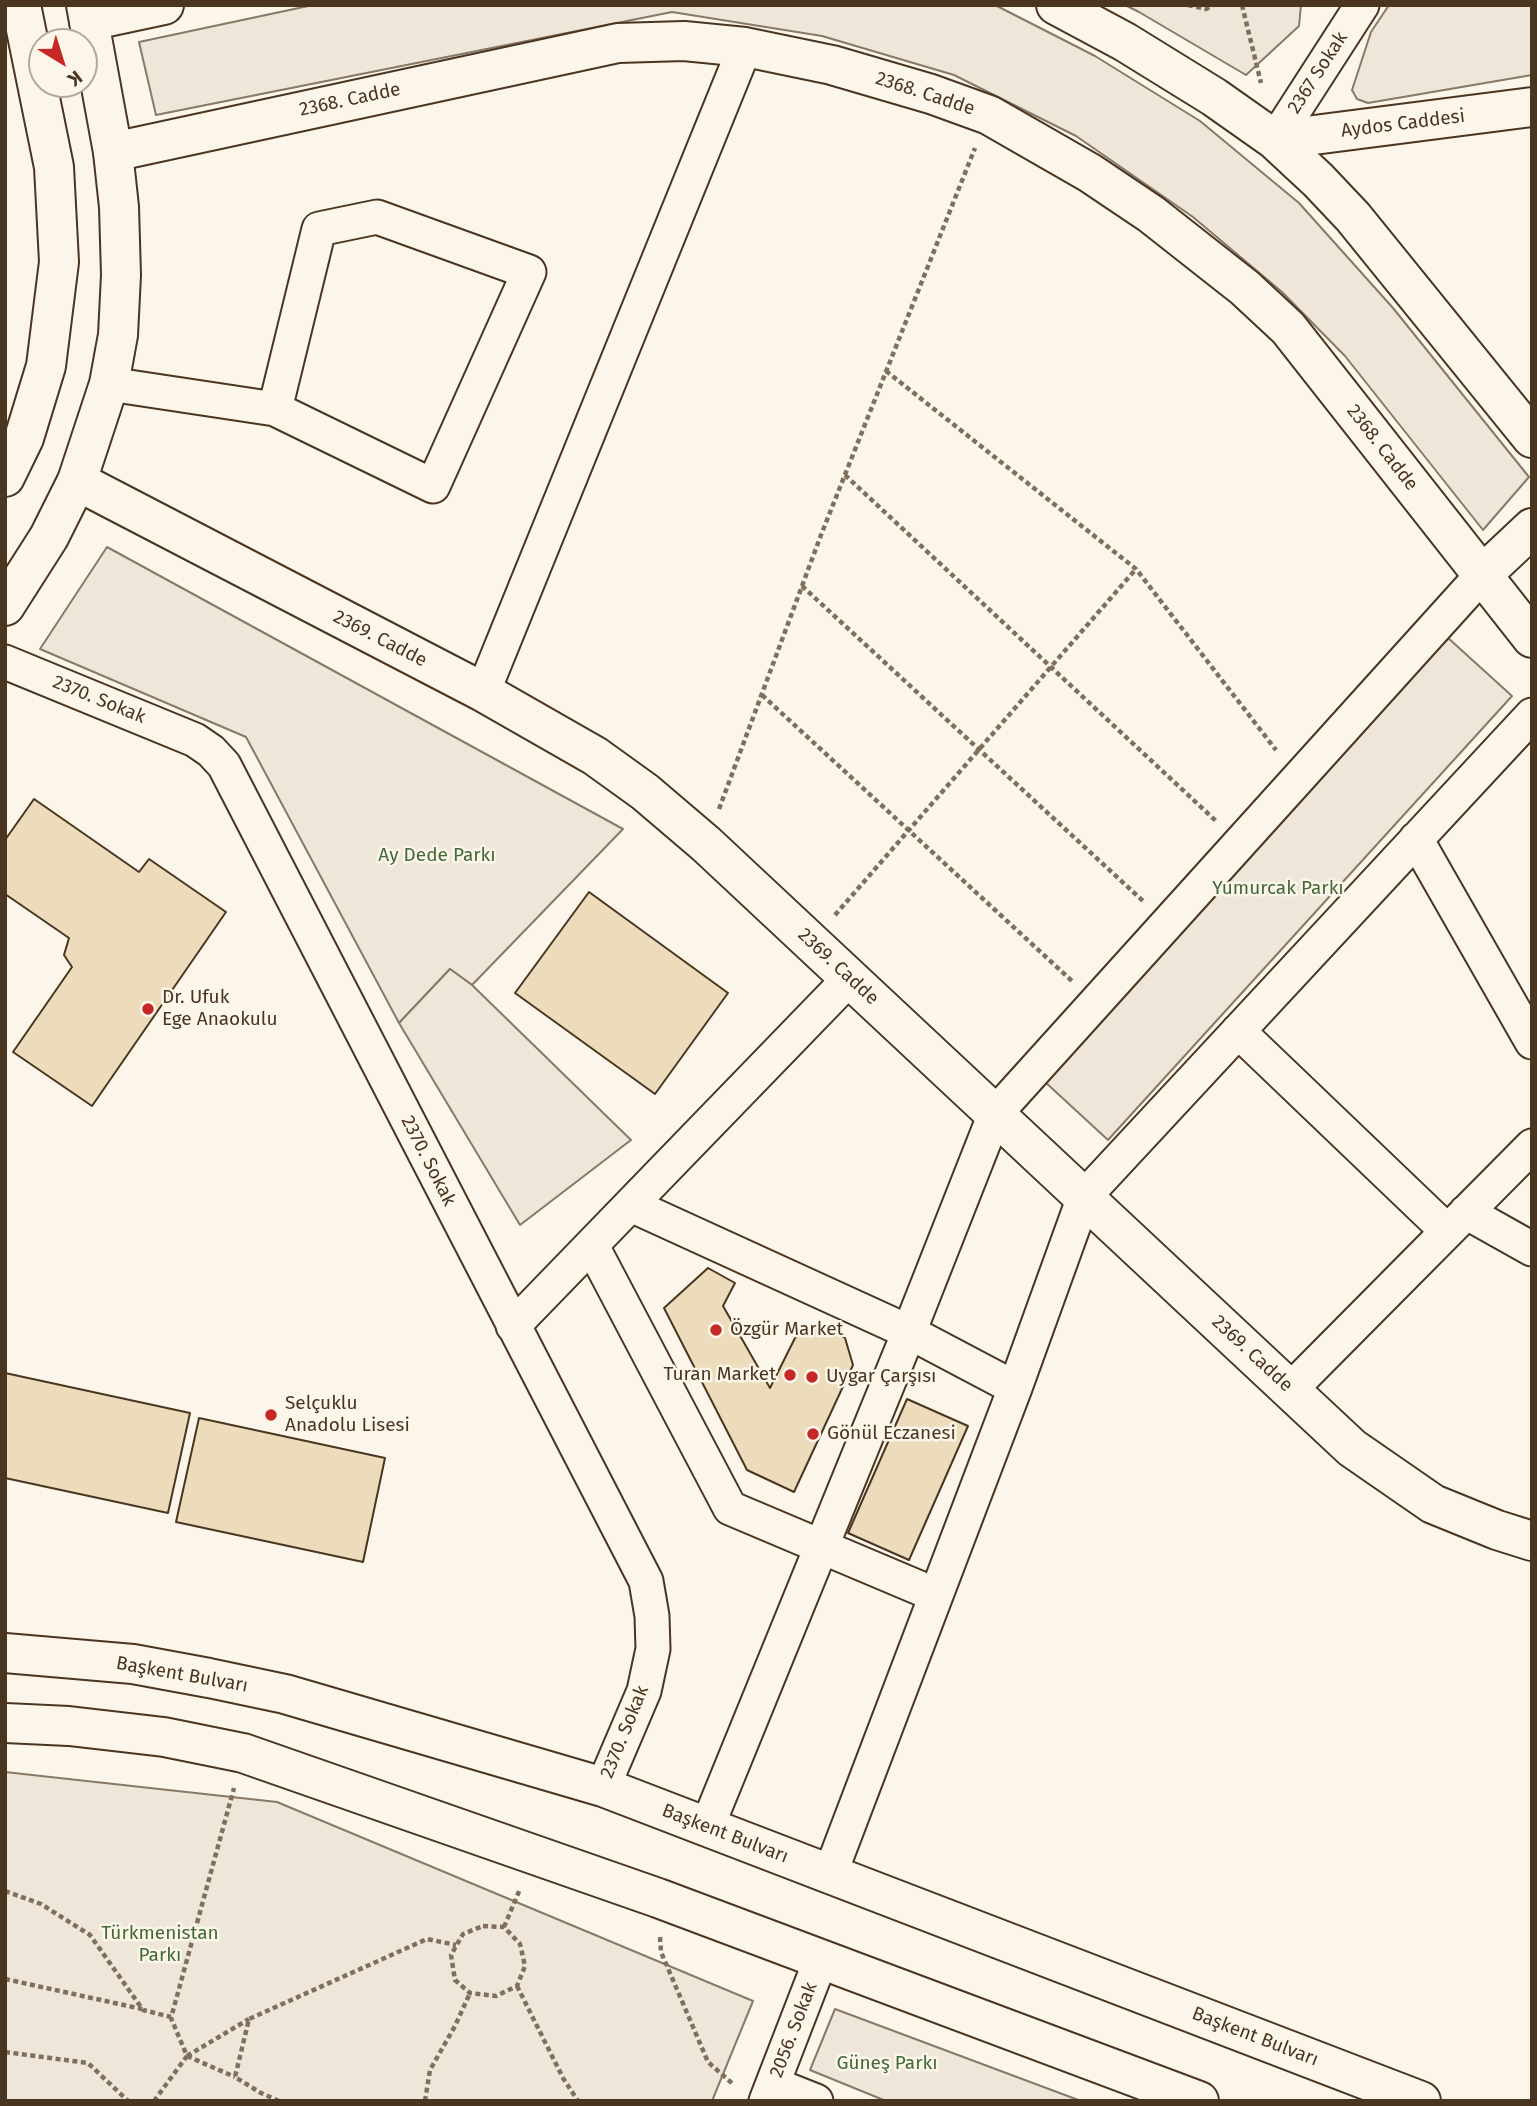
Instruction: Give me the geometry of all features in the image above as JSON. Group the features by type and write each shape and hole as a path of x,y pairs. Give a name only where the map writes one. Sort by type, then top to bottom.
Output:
{"street":[{"path":"5,477 24,438 46,366 59,262 54,167 21,5"},
{"path":"5,606 49,537 78,481 109,384 118,335 121,275 119,207 113,152 88,13 164,5"},
{"path":"1056,5 1125,41 1214,97 1275,140 1318,180 1369,236 1532,438"},
{"name":"2367 Sokak","path":"1275,140 1362,5"},
{"name":"2368. Cadde","path":"113,152 618,43 684,41 745,47 882,78 989,115 1041,142 1131,200 1200,250 1245,288 1288,328 1532,638"},
{"path":"483,692 745,47"},
{"name":"Aydos Caddesi","path":"1275,140 1532,107"},
{"path":"109,384 275,409 433,486 529,272 377,217 319,229 275,409"},
{"name":"2369. Cadde","path":"78,481 483,692 595,756 645,792 706,844 1352,1448 1433,1504 1532,1541"},
{"path":"708,1827 995,1114 1482,575 1532,528"},
{"name":"2370. Sokak","path":"5,662 195,740 211,751 224,765 646,1581 652,1616 653,1650 644,1691 603,1787"},
{"path":"830,1874 1015,1388 1084,1197 1532,715"},
{"path":"1416,839 1532,1042"},
{"path":"513,1326 850,978"},
{"path":"1238,1031 1456,1222 1532,1249"},
{"path":"1290,1390 1532,1146"},
{"path":"631,1205 909,1332 1015,1388"},
{"path":"592,1246 730,1508 936,1595"},
{"name":"Başkent Bulvarı","path":"5,1653 133,1664 285,1694 603,1787 1421,2101"},
{"path":"5,1723 69,1726 164,1737 243,1753 658,1898 1199,2101"},
{"name":"2056. Sokak","path":"761,2092 821,1959"},
{"path":"761,2092 816,2101"}],"path":[{"path":"1188,5 1206,9 1213,5"},
{"path":"1242,5 1262,86"},
{"path":"706,844 845,475 989,115"},
{"path":"886,371 1136,569 1298,779"},
{"path":"845,475 1240,843"},
{"path":"811,942 1136,569"},
{"path":"802,586 1167,923"},
{"path":"762,695 1096,1003"},
{"path":"243,1753 171,2018 187,2056 235,2077 279,2101"},
{"path":"5,1891 41,1904 90,1935 143,2010"},
{"path":"658,1898 661,1952 708,2062 761,2092"},
{"path":"483,1926 504,1927 520,1944 525,1966 517,1986 496,1996 470,1993 455,1980 451,1955 456,1945 463,1934 483,1926"},
{"path":"154,2101 187,2056 249,2019 427,1939 456,1945"},
{"path":"5,1979 171,2018"},
{"path":"517,1986 563,2078 578,2101"},
{"path":"425,2101 430,2070 470,1993"},
{"path":"235,2077 249,2019"},
{"path":"5,2052 88,2063 128,2101"}],"green space":[{"path":"313,5 997,6 1095,56 1200,121 1299,203 1393,308 1529,477 1483,530 1345,356 1282,292 1193,217 1076,136 954,75 822,36 672,12 156,115 139,42"},
{"path":"1125,5 1301,5 1299,26 1246,75"},
{"path":"1389,5 1532,5 1532,75 1368,103 1357,99 1352,90 1371,32"},
{"name":"Ay Dede Parkı","path":"107,547 623,829 472,985 450,969 399,1023 246,737 40,649"},
{"name":"Yumurcak Parkı","path":"1447,637 1512,696 1108,1140 1044,1081"},
{"name":"Türkmenistan Parkı","path":"5,1772 277,1802 753,2001 712,2101 5,2101"},
{"name":"Güneş Parkı","path":"835,2009 1081,2101 886,2101 810,2070"}],"shaded area":[{"path":"450,969 472,985 631,1140 520,1225 399,1023"}],"building":[{"name":"Dr. Ufuk Ege Anaokulu","path":"34,799 139,872 149,859 226,912 92,1106 13,1052 72,967 64,955 69,938 5,894 5,840"},
{"path":"589,892 728,993 655,1094 515,993"},
{"name":"Uygar Çarşısı","path":"708,1268 735,1283 723,1306 770,1388 795,1338 820,1324 845,1338 853,1365 794,1492 747,1470 664,1308"},
{"path":"5,1373 190,1413 168,1513 5,1478"},
{"path":"907,1399 968,1426 909,1560 848,1533"},
{"path":"199,1418 385,1458 363,1562 176,1522"}],"place":[{"name":"Dr. Ufuk Ege Anaokulu","path":"148,1009"},
{"name":"Özgür Market","path":"716,1330"},
{"name":"Turan Market","path":"790,1375"},
{"name":"Uygar Çarşısı","path":"812,1377"},
{"name":"Selçuklu Anadolu Lisesi","path":"271,1415"},
{"name":"Gönül Eczanesi","path":"813,1434"}]}
